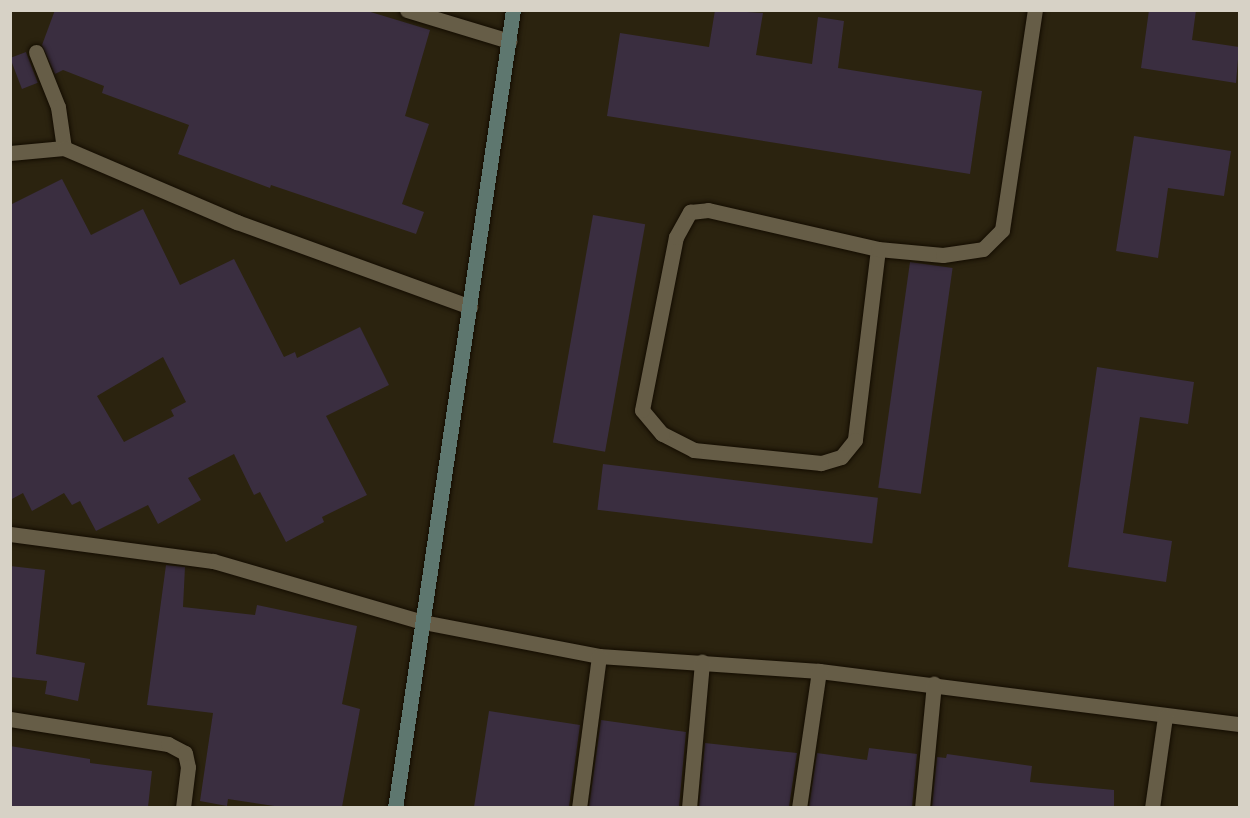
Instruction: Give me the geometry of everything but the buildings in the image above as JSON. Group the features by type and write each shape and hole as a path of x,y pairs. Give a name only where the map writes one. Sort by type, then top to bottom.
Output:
{"main road":[{"path":"395,807 513,10"}],"street":[{"path":"407,10 509,41"},
{"path":"878,249 855,440 841,457 821,463 694,450 662,434 642,410 676,237 690,212 708,210 878,249 943,255 983,249 1002,230 1035,10"},
{"path":"36,52 58,107 64,148"},
{"path":"10,153 64,148 237,222 470,307"},
{"path":"10,534 213,561 423,622 599,657 819,671 934,684 1165,717 1239,724"},
{"path":"579,807 599,657"},
{"path":"689,807 702,663"},
{"path":"799,807 819,671"},
{"path":"922,807 934,684"},
{"path":"1152,807 1165,717"},
{"path":"10,719 168,744 185,753 188,767 183,807"}]}
